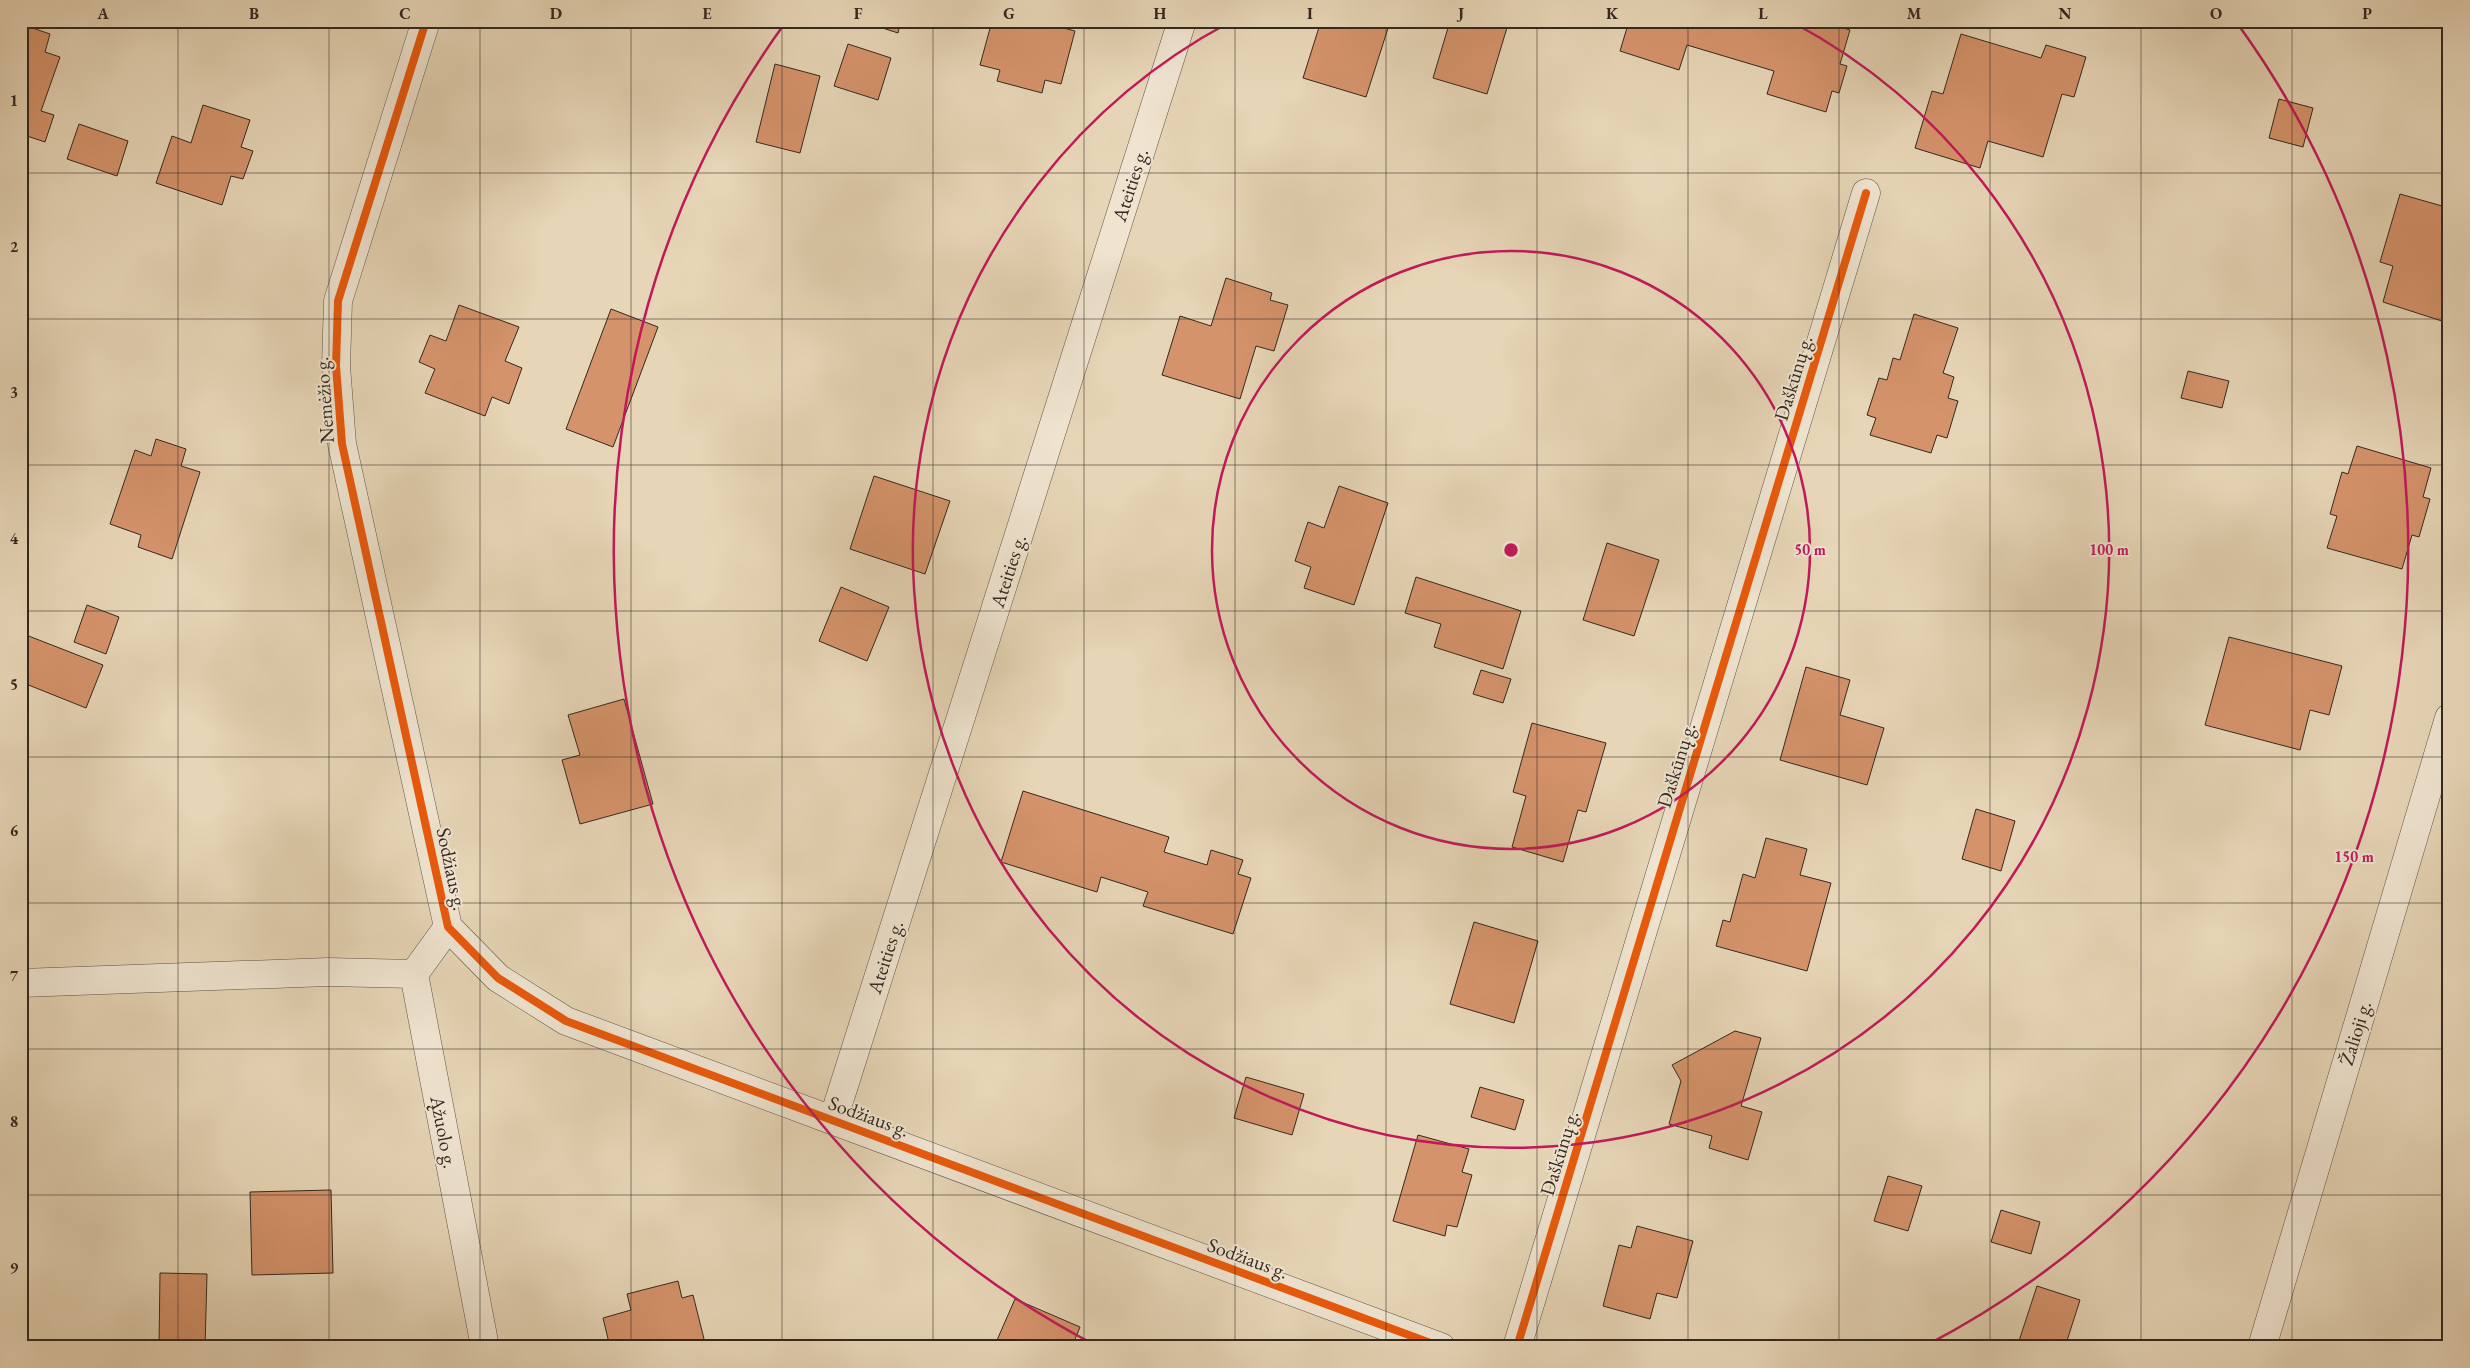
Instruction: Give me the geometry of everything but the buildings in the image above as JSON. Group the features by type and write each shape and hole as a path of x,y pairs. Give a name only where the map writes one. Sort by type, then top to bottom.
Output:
{"street":[{"name":"Nemėžio g.","path":"417,783 342,444 336,366 338,301 426,21"},
{"name":"Ateities g.","path":"834,1120 1182,21"},
{"name":"Daškūnų g.","path":"1517,1347 1866,193"},
{"name":"Žalioji g.","path":"2262,1347 2449,718"},
{"name":"Sodžiaus g.","path":"417,783 448,928 498,978 566,1021 1441,1347"},
{"path":"21,984 328,972 414,974 448,928"},
{"name":"Ąžuolo g.","path":"414,974 485,1347"}],"cycle path":[{"path":"426,21 338,301 336,366 342,444 448,927 498,978 566,1021 1441,1347"},
{"path":"1517,1347 1866,193"}]}
